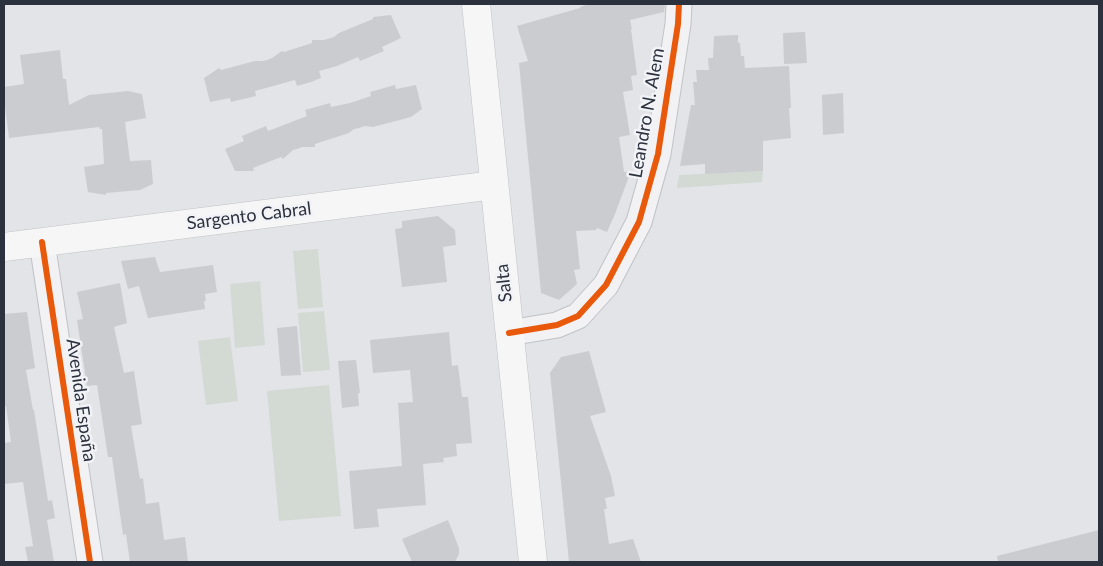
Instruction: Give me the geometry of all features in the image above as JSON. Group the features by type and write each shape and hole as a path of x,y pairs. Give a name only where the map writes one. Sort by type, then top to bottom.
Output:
{"main road":[{"name":"Salta","path":"476,4 533,562"},
{"name":"Sargento Cabral","path":"4,247 494,185"}],"street":[{"name":"Leandro N. Alem","path":"509,333 557,324 578,316 606,285 639,222 658,154 680,4"},
{"name":"Avenida España","path":"42,242 90,562"}],"shaded area":[{"path":"763,171 762,182 677,188 679,175"},
{"path":"318,249 323,307 298,309 293,251"},
{"path":"260,281 265,345 235,348 230,284"},
{"path":"324,311 330,370 303,372 298,313"},
{"path":"230,337 238,401 206,405 198,341"},
{"path":"329,385 341,516 279,521 267,391"}],"building":[{"path":"589,4 665,4 664,12 630,20 637,75 631,76 633,90 623,92 630,135 619,137 624,172 631,171 607,232 597,228 596,230 576,231 580,269 574,270 577,284 559,300 541,293 519,63 528,61 517,26"},
{"path":"391,15 401,38 382,47 384,51 360,61 358,57 319,71 321,78 311,82 297,86 295,80 255,91 256,96 231,102 230,98 210,102 204,78 219,68 221,70 255,61 267,60 282,51 312,43 312,40 324,40 334,37 339,33 373,19 373,17"},
{"path":"805,32 807,63 784,64 783,33"},
{"path":"738,35 738,43 740,43 741,56 744,56 745,68 789,66 791,138 763,141 763,171 705,174 705,164 680,166 691,105 695,105 693,82 697,82 696,70 709,70 708,58 713,58 714,36"},
{"path":"60,50 63,79 66,79 69,105 89,95 128,91 142,94 146,118 125,122 130,161 151,160 153,184 140,190 106,193 106,195 88,192 84,167 104,164 102,129 99,127 9,138 4,87 24,84 20,55"},
{"path":"395,85 396,89 416,85 422,109 411,117 373,127 365,126 354,129 349,133 315,144 315,147 302,147 293,150 283,159 281,157 253,168 254,171 235,171 225,149 244,141 242,136 266,126 268,131 307,116 305,110 330,103 331,107 350,103 371,96 370,92"},
{"path":"843,93 844,133 823,135 822,95"},
{"path":"438,216 455,230 456,245 443,247 447,282 402,287 395,229 402,228 402,221"},
{"path":"155,257 160,272 213,265 217,292 205,294 205,309 148,318 139,286 128,289 121,261"},
{"path":"120,283 127,323 114,327 124,373 134,371 142,424 131,426 140,479 143,478 146,504 159,502 164,540 185,537 188,562 130,562 126,534 123,535 112,457 108,457 97,385 87,386 77,320 83,319 77,292"},
{"path":"27,312 35,368 26,370 48,501 52,500 55,518 47,520 54,562 28,562 25,547 33,546 23,482 4,484 4,443 11,442 6,406 4,407 4,314"},
{"path":"297,326 301,375 281,376 277,328"},
{"path":"449,332 452,366 458,365 462,397 468,397 472,443 456,444 457,456 443,458 444,462 423,464 426,505 377,509 379,527 354,529 349,471 402,466 398,403 413,402 410,370 373,373 370,340"},
{"path":"589,351 606,412 590,416 611,476 615,496 605,498 607,509 604,509 609,544 633,539 641,562 569,562 550,373 561,357"},
{"path":"356,360 360,393 358,393 359,406 342,408 338,361"},
{"path":"448,520 459,548 459,554 455,562 412,562 402,539"},
{"path":"1099,530 1099,562 998,562 997,556"}],"cycle path":[{"path":"509,333 557,325 578,316 606,285 639,222 658,154 678,24 679,4"},
{"path":"42,242 90,562"}]}
